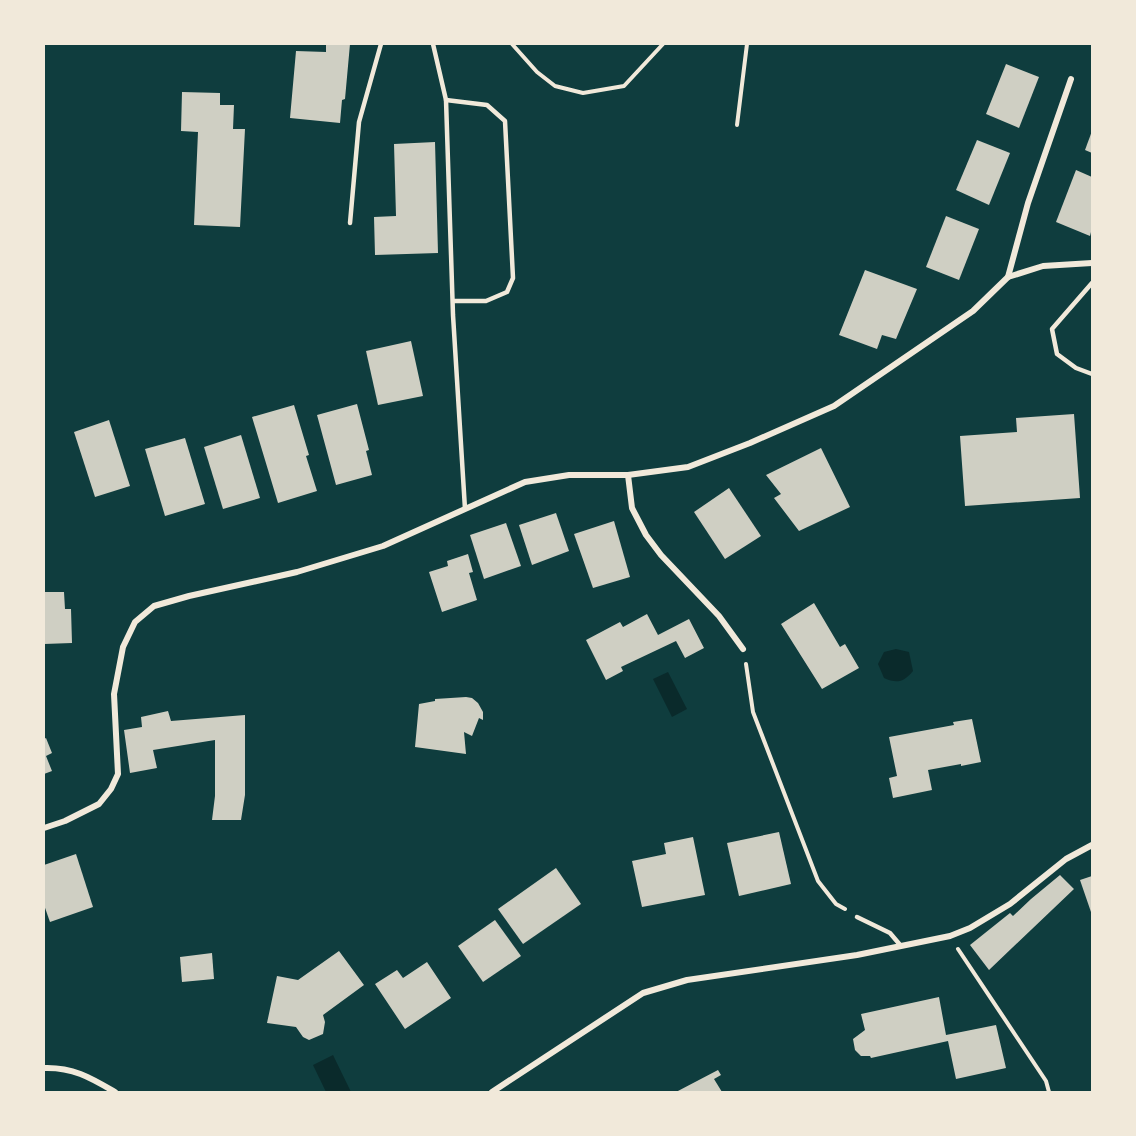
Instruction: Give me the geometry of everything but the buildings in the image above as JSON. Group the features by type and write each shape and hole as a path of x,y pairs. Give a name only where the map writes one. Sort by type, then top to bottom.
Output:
{"street":[{"path":"44,828 65,821 99,804 111,789 118,774 114,694 123,647 135,622 154,606 297,572 383,546 525,482 569,475 628,475 688,467 834,406 974,311 1008,276 1028,203 1071,79"},
{"path":"1008,276 1043,266 1092,263"},
{"path":"628,475 632,508 646,535 661,555 719,616 743,649"},
{"path":"492,1092 643,993 687,980 902,947 950,936 970,928 1010,904 1066,859 1092,845"},
{"path":"44,1068 82,1073 115,1092"}],"lane":[{"path":"350,223 359,122 381,44"},
{"path":"433,44 446,100 465,509"},
{"path":"446,100 487,105 505,121 513,278 507,292 486,301 454,301"},
{"path":"1092,284 1052,329 1058,354 1076,368 1092,374"},
{"path":"857,918 890,933 902,947"}],"path":[{"path":"512,44 537,72 555,86 583,93 624,86 663,44"},
{"path":"737,125 747,44"},
{"path":"743,649 753,712 818,881 836,904 857,918"},
{"path":"950,936 1046,1081 1049,1092"}],"water":[{"path":"896,649 909,652 913,671 903,680 893,681 884,678 878,664 884,652"},
{"path":"668,672 687,709 672,717 653,679"},
{"path":"333,1055 351,1092 326,1092 313,1065"}]}
